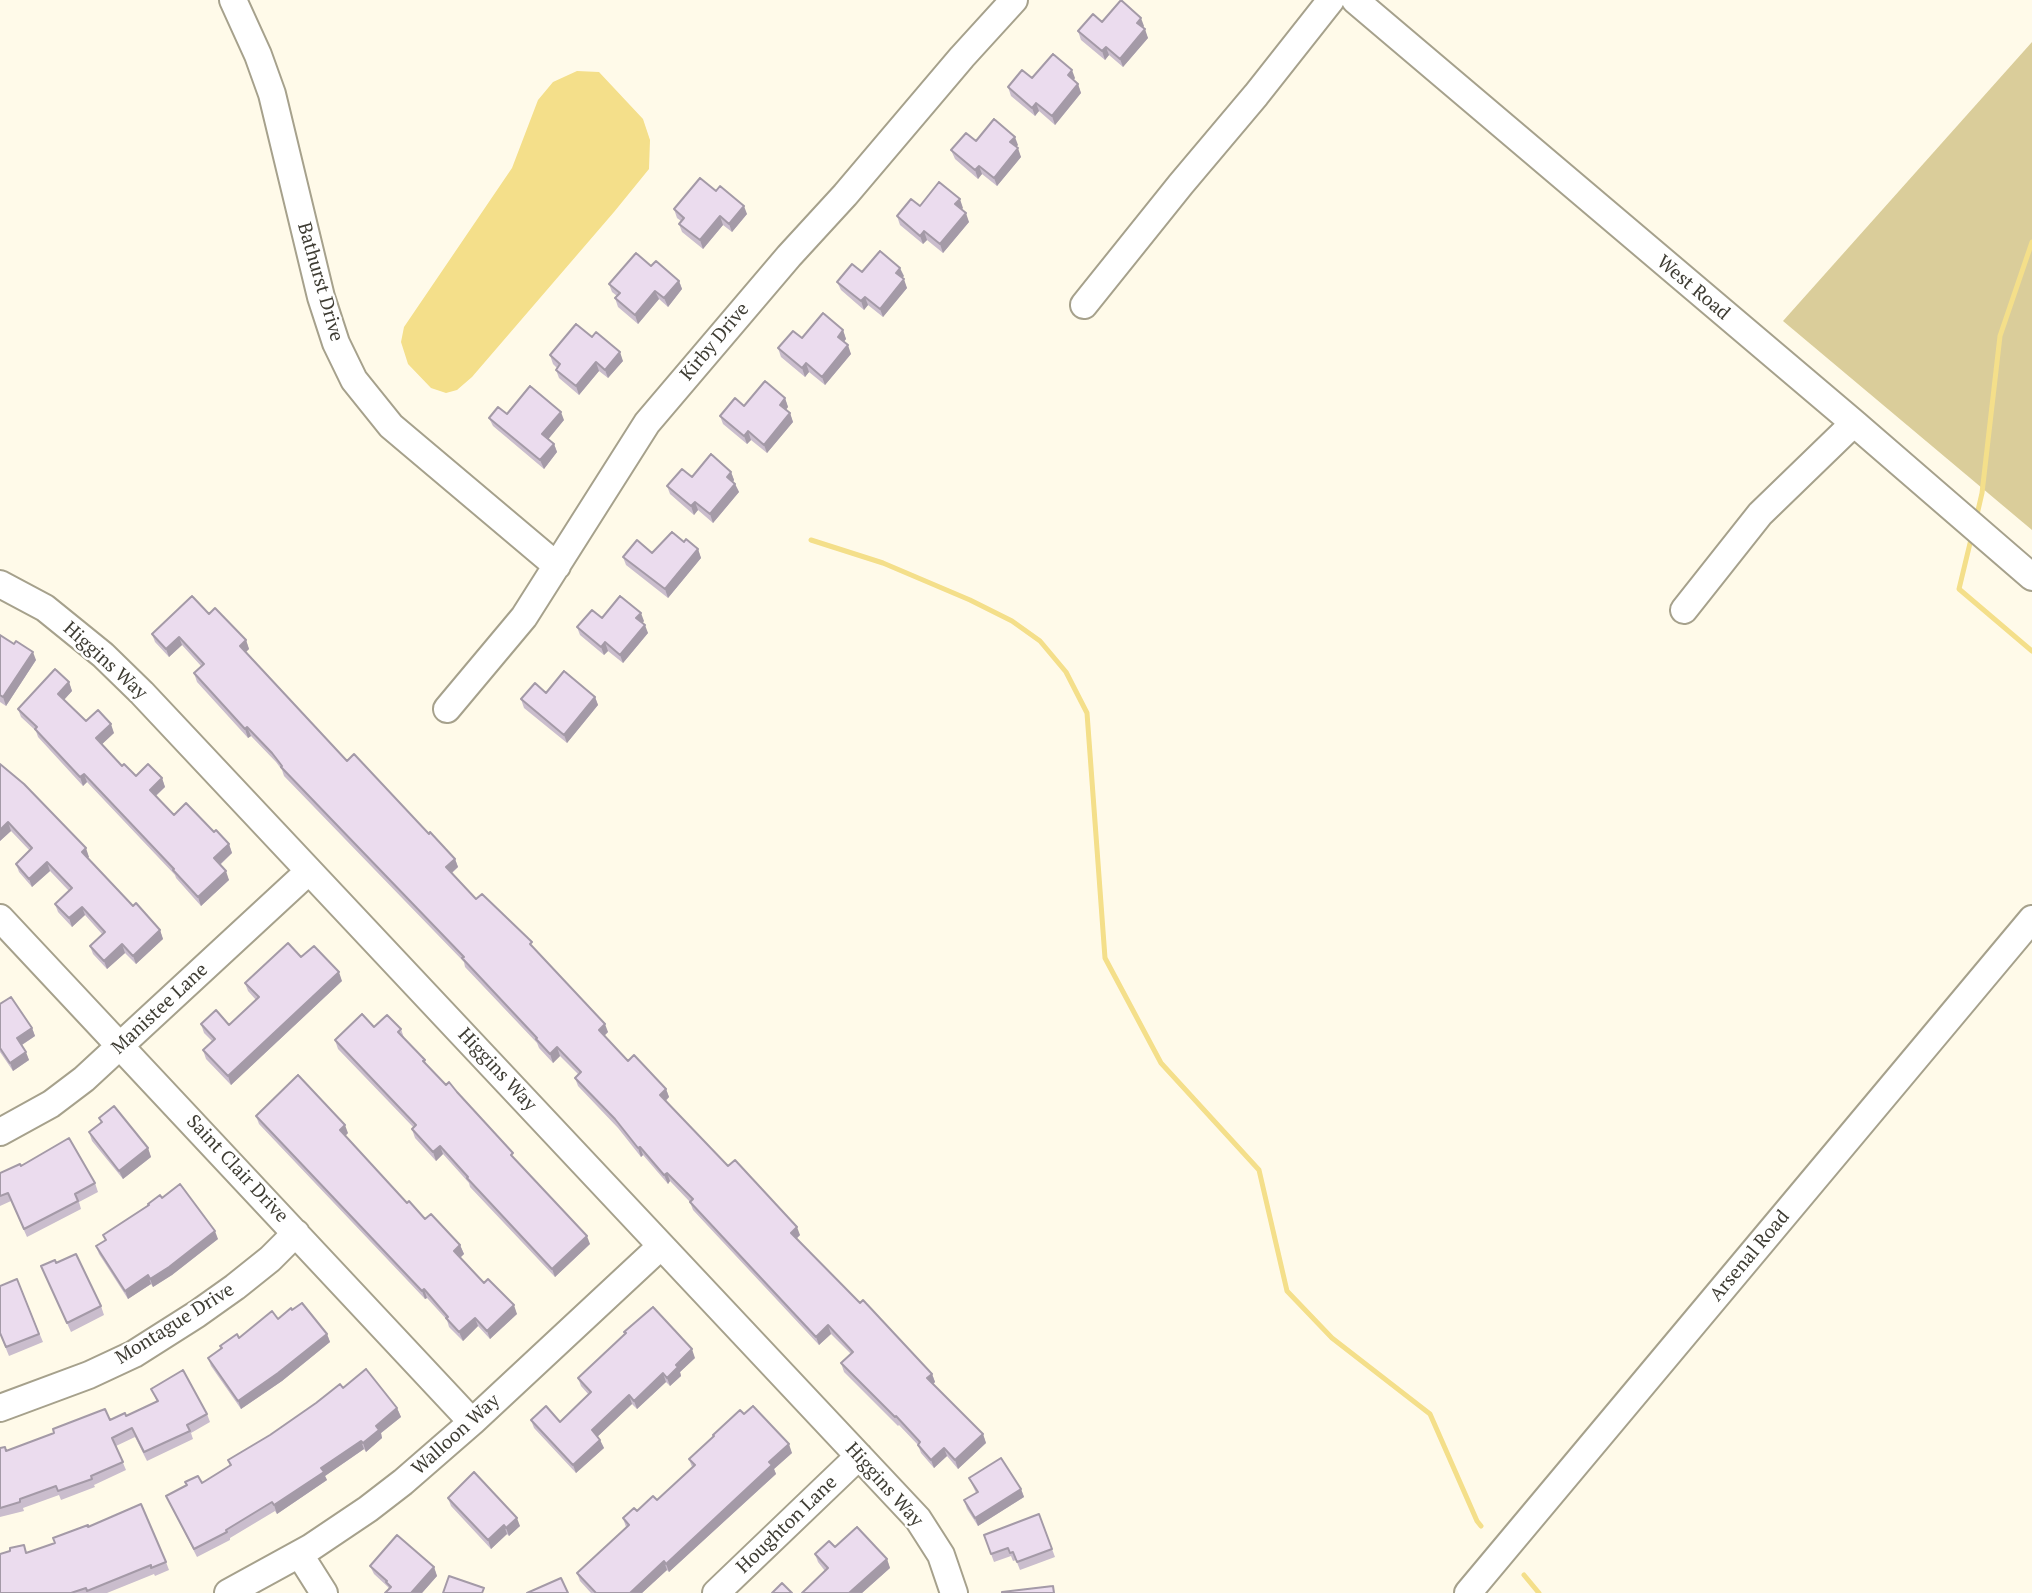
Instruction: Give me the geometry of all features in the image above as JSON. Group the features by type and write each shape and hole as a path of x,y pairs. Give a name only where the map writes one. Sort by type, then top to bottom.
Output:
{"street":[{"name":"Bathurst Drive","path":"233,0 272,94 321,297 336,343 354,380 391,426 557,566"},
{"name":"Kirby Drive","path":"447,709 524,617 647,422 1014,0"},
{"path":"1084,305 1331,0"},
{"name":"West Road","path":"1355,0 2032,577"},
{"path":"1684,610 1760,514 1854,423"},
{"name":"Higgins Way","path":"0,584 45,608 127,677 859,1456 923,1527 941,1555 954,1593"},
{"name":"Manistee Lane","path":"0,1132 51,1104 84,1079 309,871"},
{"name":"Saint Clair Drive","path":"0,918 472,1422"},
{"name":"Arsenal Road","path":"1468,1593 2032,919"},
{"name":"Montague Drive","path":"0,1408 89,1375 134,1354 235,1287 270,1259 296,1233"},
{"name":"Walloon Way","path":"228,1593 300,1555 377,1502 426,1463 661,1246"},
{"name":"Houghton Lane","path":"716,1593 859,1456"},
{"path":"300,1555 324,1593"}],"shaded area":[{"path":"2032,42 2032,530 1783,321"},
{"path":"577,71 599,72 643,119 650,140 649,169 472,377 457,390 446,393 431,388 408,364 401,342 404,327 512,168 538,100 553,82"}],"building":[{"path":"1121,0 1141,18 1137,23 1145,29 1120,59 1106,47 1102,51 1078,31 1093,14 1102,22"},
{"path":"1053,54 1072,70 1068,75 1078,84 1052,116 1036,103 1032,108 1008,87 1022,70 1032,78"},
{"path":"994,119 1015,137 1010,142 1018,148 994,178 979,166 975,170 951,150 966,133 976,141"},
{"path":"700,178 716,191 720,186 744,206 729,224 720,216 700,240 679,224 684,218 674,209"},
{"path":"939,182 960,199 955,204 966,213 940,244 924,231 920,236 897,216 911,199 920,206"},
{"path":"880,251 900,268 896,273 904,279 880,309 865,297 861,301 837,282 852,264 862,272"},
{"path":"636,253 651,266 656,261 679,281 664,298 655,291 635,315 615,298 620,293 609,284"},
{"path":"823,313 843,330 838,337 848,345 822,377 806,363 802,368 778,348 793,331 802,338"},
{"path":"576,324 592,337 596,332 620,352 605,370 596,362 576,386 556,370 560,364 550,355"},
{"path":"765,381 785,398 780,405 790,413 764,445 748,431 744,436 720,416 735,398 744,406"},
{"path":"530,386 561,412 542,434 554,444 540,460 489,418 498,407 507,414"},
{"path":"711,454 731,472 727,477 735,484 710,514 695,502 691,506 667,486 682,469 692,477"},
{"path":"672,532 698,549 665,589 623,557 637,540 652,553"},
{"path":"192,596 209,614 215,608 246,640 240,646 347,761 354,754 429,834 430,832 455,859 446,867 476,899 482,894 532,942 530,944 605,1024 599,1030 628,1061 634,1055 666,1089 660,1095 728,1166 735,1160 797,1227 791,1233 860,1303 863,1300 932,1374 927,1378 983,1434 955,1460 944,1448 931,1460 918,1445 920,1442 896,1416 841,1363 853,1352 828,1325 816,1337 690,1202 693,1199 667,1173 664,1175 575,1078 581,1072 557,1047 550,1054 462,958 464,957 194,673 204,664 179,637 166,649 152,634"},
{"path":"620,596 641,613 636,618 645,625 620,655 605,642 601,647 577,627 592,610 602,618"},
{"path":"0,635 33,652 3,697 0,695"},
{"path":"55,669 69,682 58,694 86,721 98,710 111,724 96,738 122,766 124,764 136,776 148,764 162,778 150,790 174,815 186,803 229,844 214,858 226,871 198,897 84,774 80,777 18,709"},
{"path":"564,671 595,697 564,735 521,699 535,683 546,693"},
{"path":"0,764 24,784 86,848 82,852 133,906 136,903 160,930 133,956 122,944 104,961 90,946 105,932 82,907 69,918 55,904 72,888 47,862 29,879 16,864 32,848 8,822 0,830"},
{"path":"288,943 301,957 314,946 339,972 228,1076 203,1050 215,1039 201,1024 216,1010 229,1025 259,997 245,983"},
{"path":"11,997 32,1028 17,1038 26,1052 10,1063 0,1048 0,1004"},
{"path":"362,1014 374,1027 387,1015 401,1029 398,1032 425,1060 423,1061 446,1085 449,1082 513,1153 511,1155 587,1236 552,1269 440,1146 433,1152 412,1129 416,1125 335,1040"},
{"path":"298,1075 345,1125 340,1130 407,1203 409,1201 425,1219 431,1214 460,1245 454,1251 484,1283 488,1279 514,1305 487,1331 475,1318 459,1332 424,1289 422,1291 256,1116"},
{"path":"114,1106 148,1148 119,1171 89,1132 102,1122 99,1118"},
{"path":"69,1138 95,1183 75,1194 78,1201 24,1229 8,1193 0,1196 0,1173 20,1164 21,1166"},
{"path":"180,1184 215,1231 169,1267 150,1279 148,1275 125,1291 96,1246 106,1240 103,1235"},
{"path":"76,1254 101,1306 67,1323 41,1266"},
{"path":"17,1279 39,1334 6,1347 0,1333 0,1286"},
{"path":"302,1303 327,1334 238,1401 208,1358 222,1348 220,1346 237,1334 239,1338 272,1311 278,1319"},
{"path":"653,1307 692,1349 667,1378 663,1373 634,1401 629,1395 592,1430 600,1440 573,1465 531,1420 546,1406 560,1422 591,1392 578,1378"},
{"path":"366,1369 397,1408 376,1426 379,1430 363,1443 361,1441 321,1468 324,1472 274,1505 272,1502 226,1530 227,1532 194,1549 166,1496 187,1485 185,1482 198,1476 202,1483 231,1465 228,1460 270,1435 340,1384 343,1388"},
{"path":"183,1370 207,1414 187,1425 190,1431 144,1452 132,1428 112,1438 123,1462 91,1476 92,1479 58,1491 56,1486 0,1508 0,1448 5,1447 6,1451 54,1433 53,1429 105,1409 110,1420 125,1413 126,1416 158,1401 151,1389"},
{"path":"753,1406 789,1444 769,1462 772,1465 666,1564 664,1561 630,1593 596,1593 577,1573 629,1525 623,1518 634,1508 637,1511 653,1496 657,1500 695,1465 689,1459 713,1435 740,1410 744,1414"},
{"path":"1001,1458 1021,1489 975,1518 964,1500 978,1492 969,1478"},
{"path":"474,1472 517,1518 506,1528 504,1525 488,1540 448,1498"},
{"path":"141,1504 166,1562 151,1568 151,1565 87,1591 86,1588 71,1593 0,1593 0,1554 10,1551 10,1548 24,1545 26,1553 55,1543 53,1538 88,1527"},
{"path":"1039,1514 1052,1549 1017,1562 1008,1548 991,1554 984,1535"},
{"path":"857,1527 887,1559 849,1593 802,1593 828,1568 815,1554 829,1541 835,1547"},
{"path":"397,1535 434,1567 411,1593 385,1593 391,1587 370,1566"},
{"path":"449,1576 484,1588 482,1593 443,1593"},
{"path":"561,1578 568,1593 527,1593"},
{"path":"782,1583 792,1593 772,1593"},
{"path":"1053,1586 1054,1593 1002,1593 1002,1592"}],"waterway":[{"path":"1976,519 1982,493 2000,336 2032,242"},
{"path":"1972,535 1959,589 2032,651"},
{"path":"811,540 883,563 1012,621 1040,641 1066,672 1087,713 1105,958 1161,1063 1259,1170 1287,1291 1332,1338 1430,1414 1481,1526"},
{"path":"1524,1575 1539,1593"}]}
